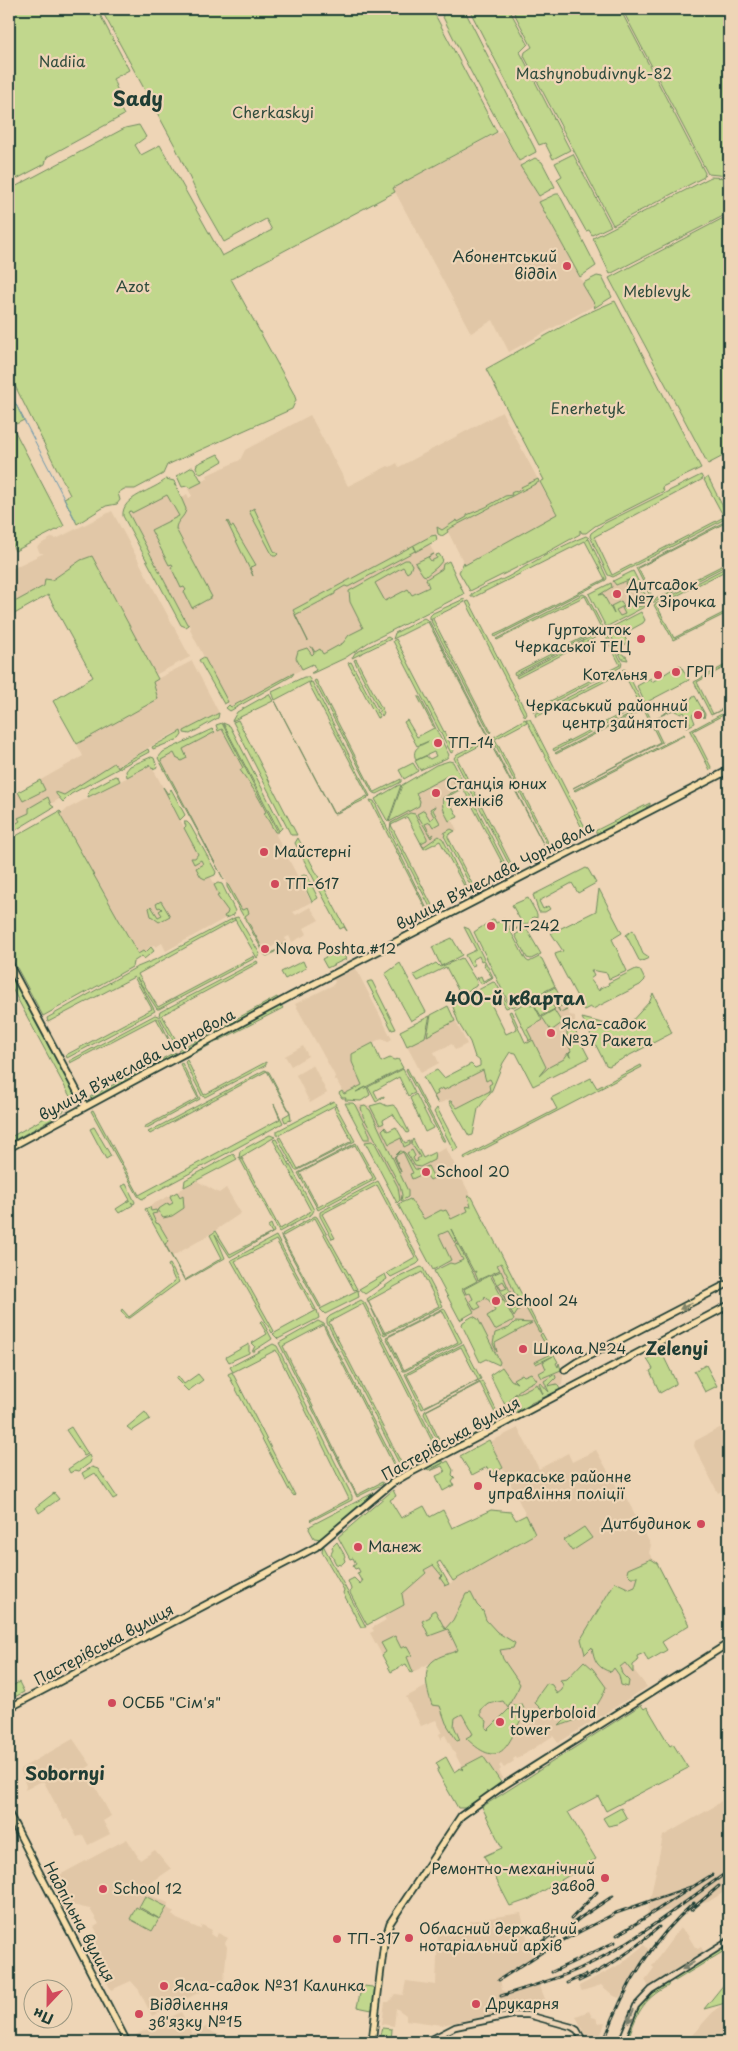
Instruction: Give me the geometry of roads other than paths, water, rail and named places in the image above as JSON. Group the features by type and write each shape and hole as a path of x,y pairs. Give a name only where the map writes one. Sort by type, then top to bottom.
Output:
{"main road":[{"name":"вулиця Вʼячеслава Чорновола","path":"9,1148 299,992 729,770"},
{"path":"9,964 85,1106"},
{"path":"565,1370 729,1283"},
{"name":"Пастерівська вулиця","path":"9,1708 316,1547 392,1483 729,1305"},
{"path":"372,2042 384,1943 390,1923 461,1816 503,1786 729,1643"},
{"name":"Надпільна вулиця","path":"9,1814 127,2042"}],"street":[{"path":"621,2042 636,2006 651,1990 729,1940"},
{"path":"426,2042 461,2026 518,2014 572,2026 577,2030 584,2042"}],"waterway":[{"path":"11,395 76,521"}],"railway":[{"path":"501,1996 561,1976 601,1958 638,1935 729,1871"},
{"path":"617,1935 712,1875"},
{"path":"691,1910 719,1886"},
{"path":"499,1980 550,1947 616,1913 691,1887"},
{"path":"571,1919 597,1892"},
{"path":"553,1939 613,1896"},
{"path":"604,2042 629,1985 640,1967 665,1933 694,1903"},
{"path":"579,1981 621,1957 659,1927"},
{"path":"539,1944 558,1930"},
{"path":"552,1972 615,1942"},
{"path":"567,1983 585,1975"}],"place":[{"name":"Абонентський відділ","path":"567,266"},
{"name":"Дитсадок №7 Зірочка","path":"617,594"},
{"name":"Гуртожиток Черкаської ТЕЦ","path":"641,639"},
{"name":"ГРП","path":"676,672"},
{"name":"Котельня","path":"658,675"},
{"name":"Черкаський районний центр зайнятості","path":"698,715"},
{"name":"ТП-14","path":"438,743"},
{"name":"Станція юних техніків","path":"436,793"},
{"name":"Майстерні","path":"264,852"},
{"name":"ТП-617","path":"275,884"},
{"name":"ТП-242","path":"491,926"},
{"name":"Nova Poshta #12","path":"265,949"},
{"name":"Ясла-садок №37 Ракета","path":"551,1033"},
{"name":"School 20","path":"426,1172"},
{"name":"School 24","path":"496,1301"},
{"name":"Школа №24","path":"523,1349"},
{"name":"Черкаське районне управління поліції","path":"478,1486"},
{"name":"Дитбудинок","path":"701,1524"},
{"name":"Манеж","path":"358,1547"},
{"name":"ОСББ \"Сім'я\"","path":"112,1703"},
{"name":"Hyperboloid tower","path":"500,1722"},
{"name":"Ремонтно-механічний завод","path":"605,1878"},
{"name":"School 12","path":"103,1889"},
{"name":"Обласний державний нотаріальний архів","path":"409,1938"},
{"name":"ТП-317","path":"337,1939"},
{"name":"Ясла-садок №31 Калинка","path":"164,1986"},
{"name":"Друкарня","path":"476,2004"},
{"name":"Відділення зв'язку №15","path":"139,2014"}],"district":[{"name":"Sady","path":"138,99"},
{"name":"400-й квартал","path":"515,999"},
{"name":"Zelenyi","path":"677,1349"},
{"name":"Sobornyi","path":"65,1774"}],"park label":[{"name":"Nadiia","path":"62,62"},
{"name":"Mashynobudivnyk-82","path":"594,74"},
{"name":"Cherkaskyi","path":"273,113"},
{"name":"Azot","path":"133,287"},
{"name":"Meblevyk","path":"657,292"},
{"name":"Enerhetyk","path":"588,409"}]}
